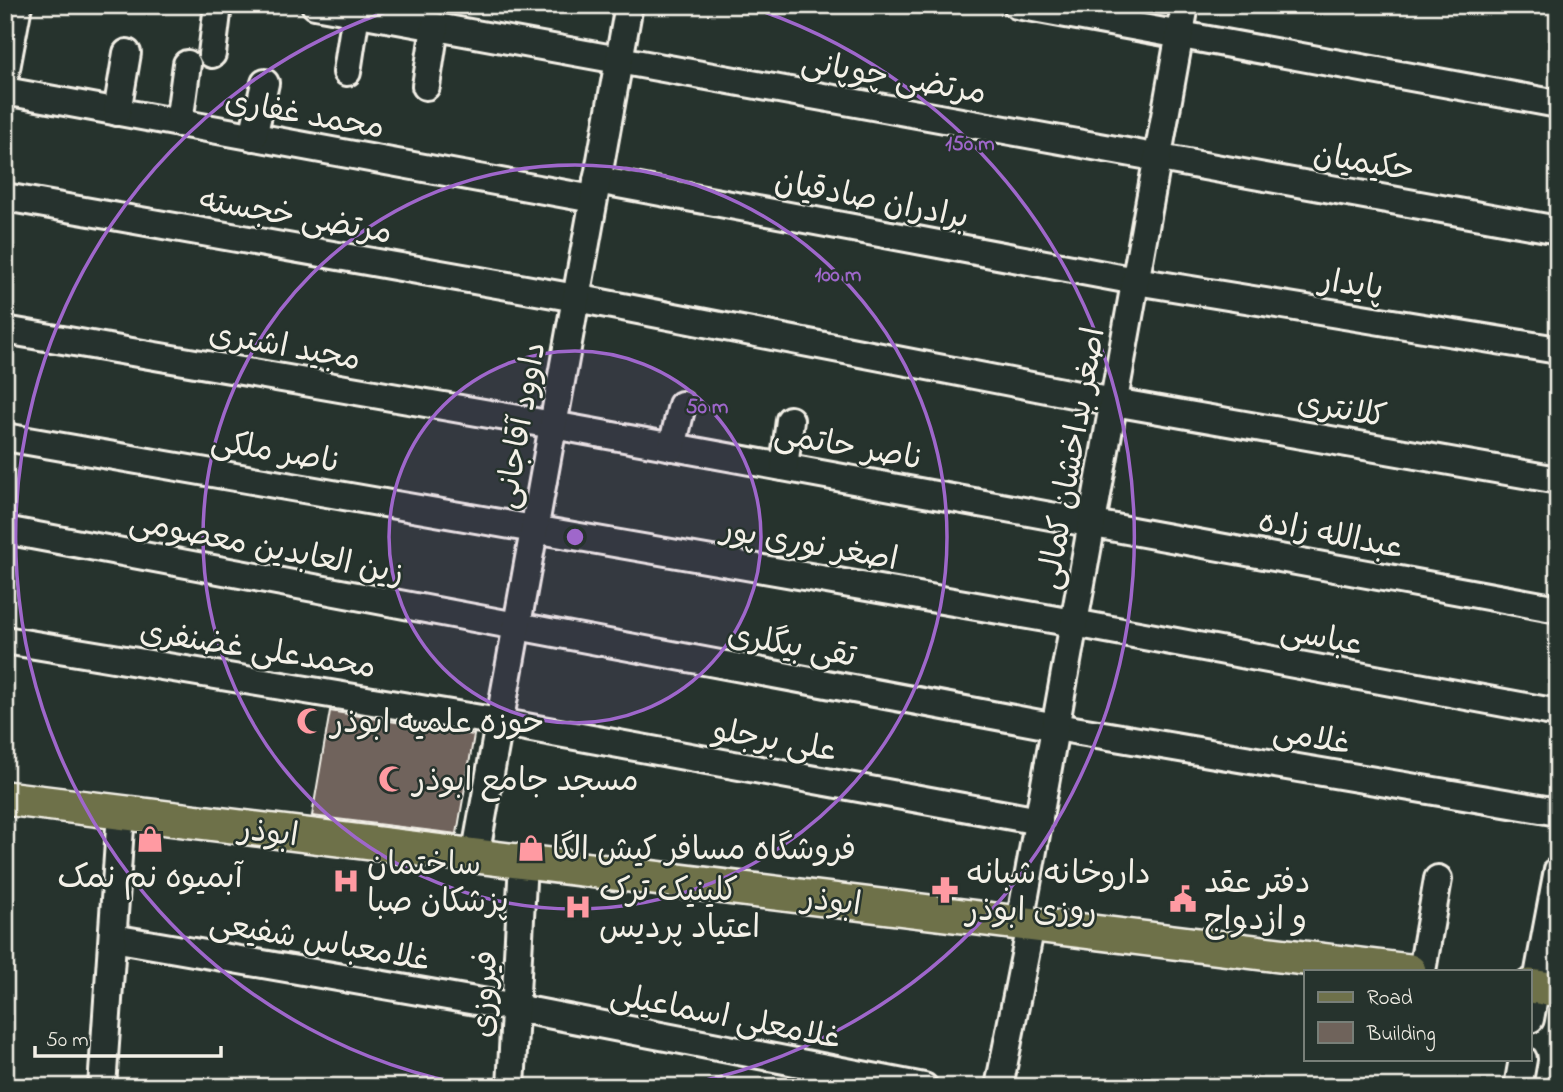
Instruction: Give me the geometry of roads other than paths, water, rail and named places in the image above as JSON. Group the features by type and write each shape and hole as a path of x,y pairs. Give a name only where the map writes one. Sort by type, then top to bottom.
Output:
{"main road":[{"name":"ابوذر","path":"5,799 1401,970"}],"street":[{"path":"212,54 218,5"},
{"name":"مرتضی چوپانی","path":"315,5 1158,158"},
{"name":"داوود آقاجانی","path":"475,856 629,5"},
{"path":"1017,5 1558,104"},
{"name":"اصغر بداخشان کمالی","path":"999,1087 1026,924 1039,821 1185,5"},
{"path":"5,74 15,6"},
{"path":"347,72 356,13"},
{"path":"426,86 435,27"},
{"path":"117,112 127,53"},
{"path":"179,123 187,64"},
{"path":"253,137 265,83"},
{"name":"محمد غفاری","path":"5,91 253,137 595,190"},
{"name":"حکیمیان","path":"1158,158 1558,230"},
{"name":"برادران صادقیان","path":"595,190 1136,281"},
{"name":"مرتضی خجسته","path":"5,198 576,298 1114,402"},
{"name":"پایدار","path":"1136,281 1558,350"},
{"name":"مجید اشتری","path":"5,330 553,425"},
{"name":"کلانتری","path":"1114,402 1558,480"},
{"path":"673,447 682,405"},
{"path":"783,467 790,420"},
{"name":"ناصر حاتمی","path":"553,425 1092,523"},
{"name":"ناصر ملکی","path":"5,436 534,528"},
{"name":"عبدالله زاده","path":"1092,523 1558,609"},
{"name":"اصغر نوری پور","path":"534,528 1074,624"},
{"name":"زین العابدین معصومی","path":"5,530 517,627"},
{"name":"عباسی","path":"1074,624 1558,713"},
{"name":"تقی بیگلری","path":"517,627 1056,727"},
{"name":"محمدعلی غضنفری","path":"5,640 499,722"},
{"name":"علی برجلو","path":"499,722 1039,821"},
{"name":"غلامی","path":"1056,727 1558,812"},
{"path":"104,1086 121,813"},
{"name":"فیروزی","path":"511,1087 523,862"},
{"path":"1532,1014 1541,988 1558,870"},
{"path":"1422,970 1438,879"},
{"name":"غلامعباس شفیعی","path":"113,938 516,1008"},
{"name":"غلامعلی اسماعیلی","path":"516,1008 924,1087"},
{"path":"1518,1087 1523,1060"}],"place":[{"name":"حوزه علمیه ابوذر","path":"310,721"},
{"name":"مسجد جامع ابوذر","path":"392,779"},
{"name":"آبمیوه نم نمک","path":"150,839"},
{"name":"فروشگاه مسافر کیش الگا","path":"531,848"},
{"name":"ساختمان پزشکان صبا","path":"346,881"},
{"name":"داروخانه شبانه روزی ابوذر","path":"945,890"},
{"name":"دفتر عقد و ازدواج","path":"1183,899"},
{"name":"کلینیک ترک اعتیاد پردیس","path":"578,907"}]}
